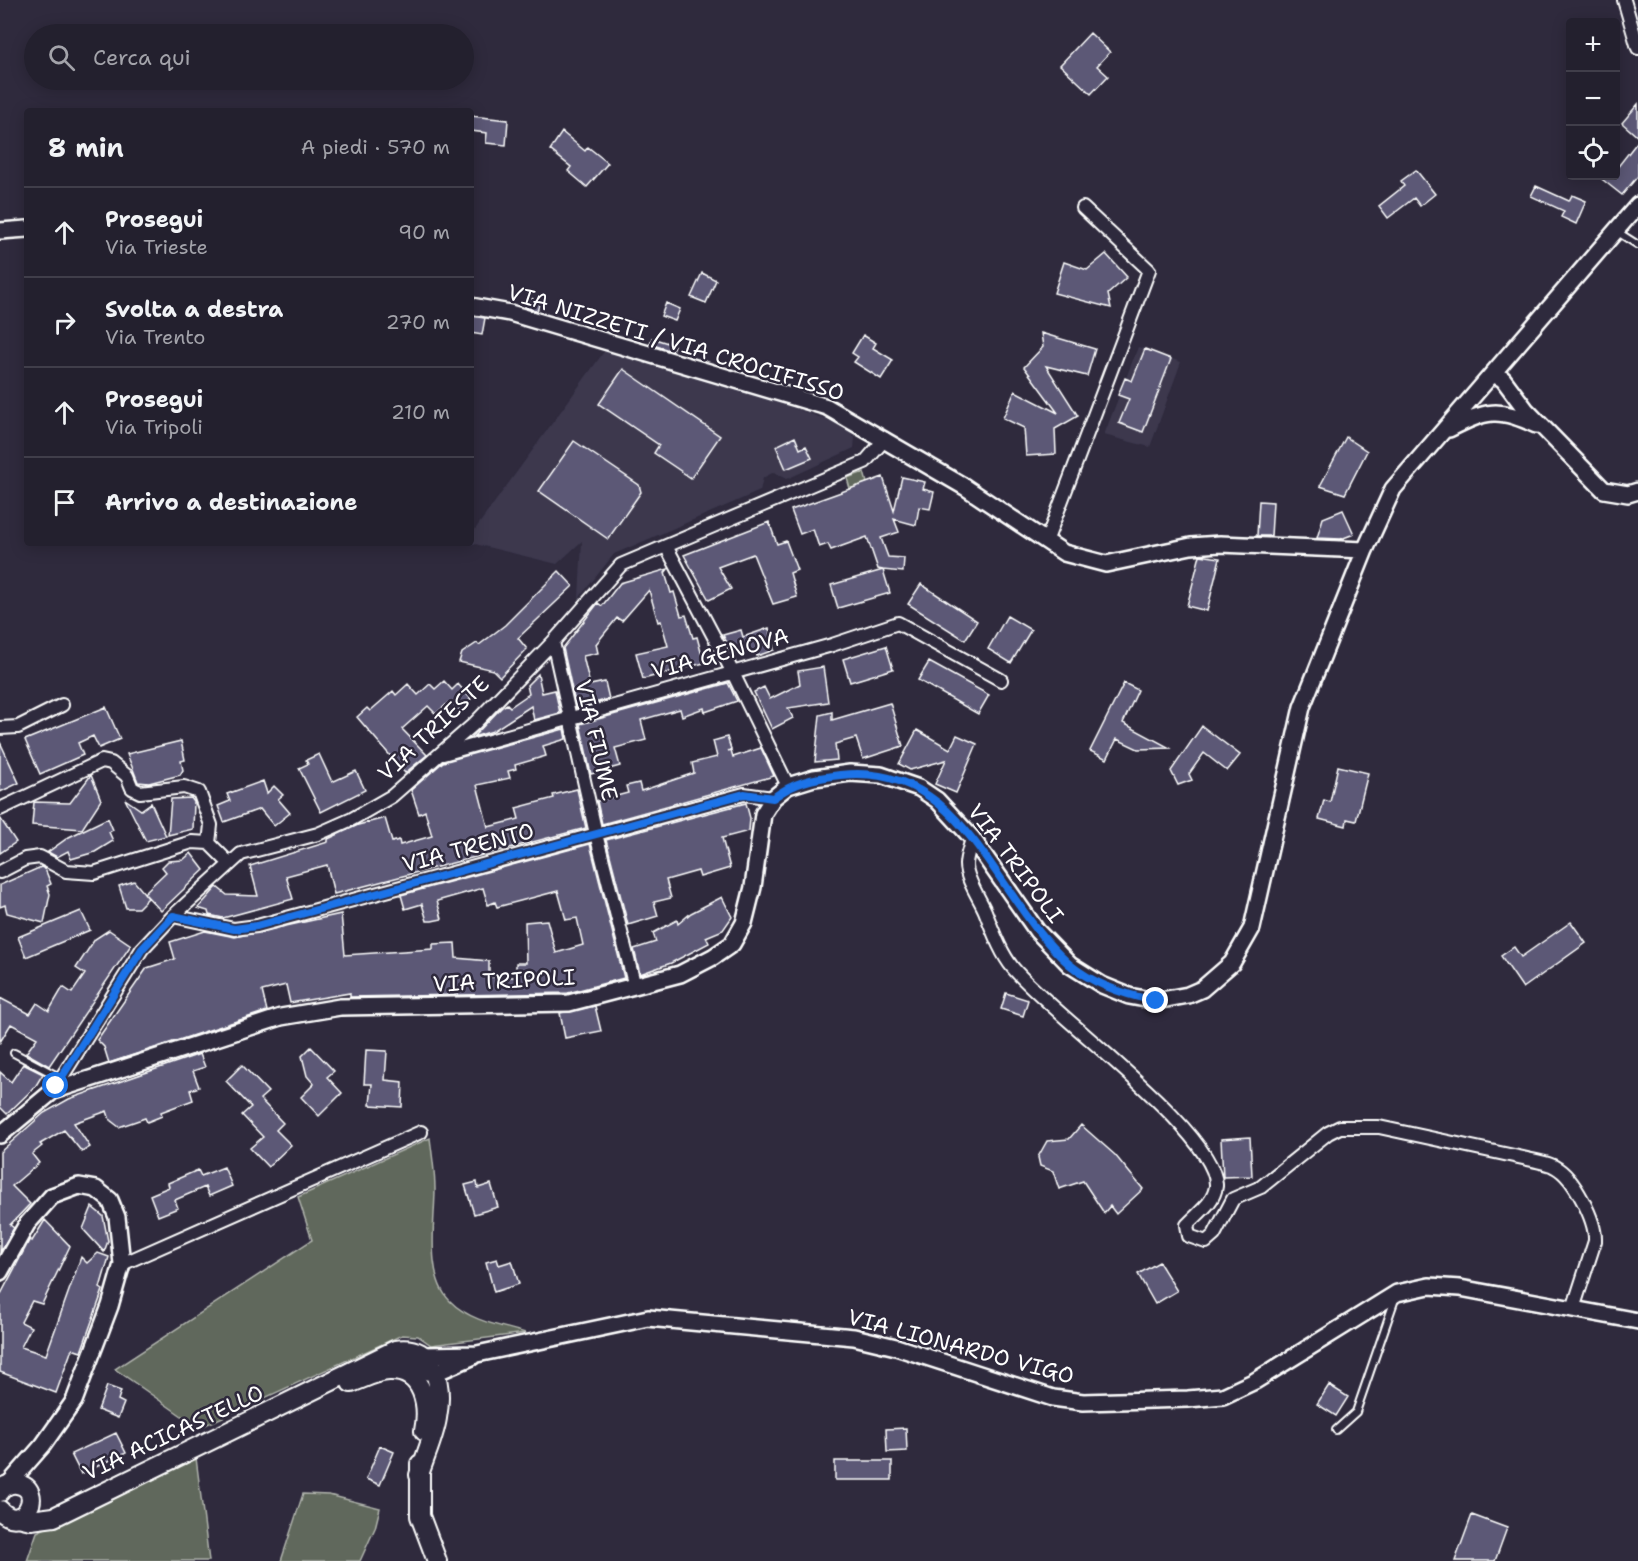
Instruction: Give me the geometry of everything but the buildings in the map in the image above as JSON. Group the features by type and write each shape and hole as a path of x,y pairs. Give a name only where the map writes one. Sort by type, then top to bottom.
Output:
{"main road":[{"path":"289,1404 395,1350 414,1349 424,1355 434,1372 438,1385 438,1417 419,1475"},
{"path":"289,1404 384,1371 403,1372 412,1377 424,1395 426,1408 419,1475 420,1516 437,1561"},
{"name":"VIA ACICASTELLO","path":"5,1514 44,1520 289,1404"},
{"path":"2,1490 23,1486 31,1500 51,1506 77,1504"},
{"path":"5,1514 28,1511 31,1500"}],"street":[{"path":"1624,0 1638,48"},
{"path":"1441,434 1638,205"},
{"path":"1046,542 1149,270 1083,208"},
{"path":"0,231 24,229"},
{"name":"VIA NIZZETI / VIA CROCIFISSO","path":"474,307 510,313 827,407 965,487 1064,553 1106,564 1191,546 1220,544 1365,550"},
{"path":"1484,384 1503,379 1526,410 1549,431 1604,490 1628,494 1638,491"},
{"path":"1484,384 1480,400 1487,408 1514,414 1549,431"},
{"path":"1441,434 1467,420 1498,411"},
{"name":"VIA TRIPOLI","path":"2,1129 57,1084 311,1010 569,1003 680,974 732,944 744,923 753,887 763,814 773,798 788,786 832,776 881,775 919,788 937,800 972,838 1038,932 1070,965 1102,985 1129,996 1156,1001 1188,995 1212,982 1232,963 1252,928 1302,707 1365,550 1393,489 1424,450 1441,434"},
{"name":"VIA TRIESTE","path":"57,1084 142,949 229,863 241,854 318,834 352,819 392,796 474,724 553,642 621,565 865,462 885,439"},
{"path":"666,546 732,671 788,786"},
{"name":"VIA GENOVA","path":"439,755 732,671 832,645 898,623 1001,680"},
{"name":"VIA FIUME","path":"553,642 596,834 635,987"},
{"path":"0,728 18,727 62,705"},
{"path":"0,809 102,761 111,763 127,776 132,788 140,792 184,787 199,792 211,825 209,843"},
{"name":"VIA TRENTO","path":"173,916 234,929 257,926 744,794 773,798"},
{"path":"972,838 966,867 999,946 1012,967 1036,993 1119,1065 1204,1153 1214,1172 1216,1186 1212,1200 1187,1225 1189,1236 1206,1242 1214,1235 1233,1199 1261,1187 1328,1133 1340,1127 1379,1127 1532,1160 1554,1166 1562,1172 1593,1221 1595,1230 1574,1309"},
{"path":"0,872 25,859 40,857 66,871 94,873 192,842 209,843 229,863"},
{"path":"122,1264 421,1132"},
{"path":"0,1272 27,1224 52,1196 79,1186 96,1190 110,1200 117,1217 122,1264 110,1306 74,1401 43,1445 2,1490"},
{"name":"VIA LIONARDO VIGO","path":"424,1355 477,1354 648,1318 854,1337 896,1347 1053,1398 1083,1402 1188,1400 1223,1396 1255,1381 1397,1293 1429,1286 1460,1288 1638,1321"},
{"path":"319,1395 388,1362 401,1360 428,1372 434,1372 477,1354"}],"lane":[{"path":"1616,230 1638,245"},
{"path":"14,1053 57,1084"},
{"path":"1336,1430 1356,1412 1397,1293"}],"shaded area":[{"path":"1138,347 1181,362 1150,447 1104,435"},
{"path":"606,349 747,391 847,427 855,438 854,448 787,479 774,472 763,478 760,491 614,554 579,598 582,541 557,564 474,544 474,531"}],"green space":[{"path":"864,472 867,483 850,489 847,478"},
{"path":"430,1138 435,1183 434,1263 442,1290 458,1308 476,1318 526,1333 431,1345 418,1336 402,1335 199,1428 115,1369 312,1240 298,1197"},
{"path":"196,1458 209,1561 27,1561 37,1532"},
{"path":"303,1494 329,1495 380,1508 375,1528 360,1561 281,1561"}],"route":[{"path":"56,1086 142,949 173,916 234,929 257,926 744,794 773,798 788,786 814,778 850,773 881,775 901,781 919,788 937,800 972,838 1038,932 1070,965 1102,985 1129,996 1156,1001"}]}
